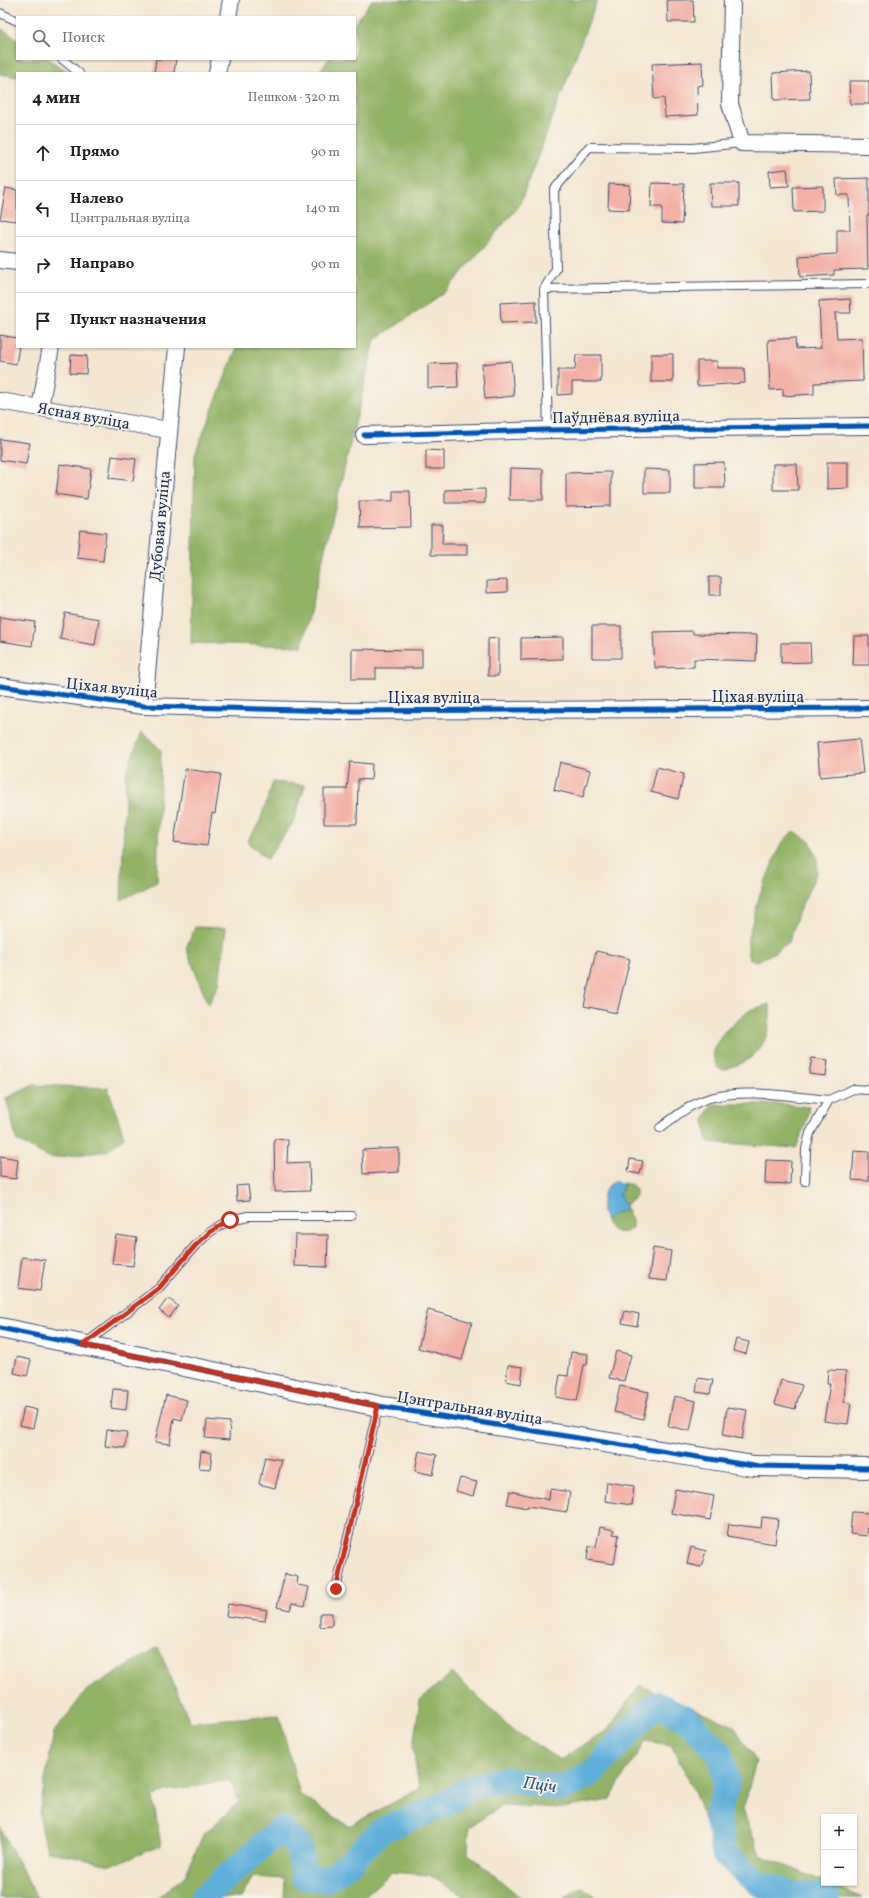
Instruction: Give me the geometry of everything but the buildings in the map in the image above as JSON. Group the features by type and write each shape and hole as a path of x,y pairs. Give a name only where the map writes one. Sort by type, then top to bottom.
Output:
{"street":[{"path":"228,16 231,0"},
{"path":"732,0 730,104 742,144 869,145"},
{"path":"217,72 220,60"},
{"path":"0,260 16,262"},
{"path":"40,408 51,348"},
{"name":"Дубовая вуліца","path":"144,706 168,430 177,348"},
{"name":"Ясная вуліца","path":"0,402 168,430"},
{"name":"Паўднёвая вуліца","path":"364,435 548,430 869,426"},
{"name":"Ціхая вуліца","path":"0,686 144,706 343,711 869,708"},
{"name":"Цэнтральная вуліца","path":"0,1328 378,1406 754,1466 869,1468"}],"lane":[{"path":"0,13 16,20"},
{"path":"63,60 78,72"},
{"path":"548,430 544,289 556,269 554,190 589,147 693,148 742,144"},
{"path":"544,289 869,284"},
{"path":"660,1128 688,1108 709,1098 734,1093 829,1100 853,1089 869,1090"},
{"path":"805,1181 806,1149 810,1133 829,1100"},
{"path":"83,1345 159,1288 195,1246 210,1232 230,1220 248,1216 351,1216"},
{"path":"336,1589 378,1406"}],"green space":[{"path":"372,0 597,0 519,206 445,292 375,340 302,646 191,643 195,454 237,348 356,348 356,72 319,72 328,60 356,60 356,22"},
{"path":"0,28 16,38 16,60 50,60 68,72 16,72 16,77 0,74"},
{"path":"142,732 161,750 157,882 121,900 126,772"},
{"path":"273,782 305,785 294,821 267,859 247,842 260,821"},
{"path":"793,831 810,841 817,858 817,872 799,911 789,942 773,953 755,962 748,957 748,938 760,894 781,844"},
{"path":"195,927 226,928 219,984 208,1005 186,948"},
{"path":"770,1004 770,1019 767,1034 761,1047 756,1053 750,1058 724,1070 717,1067 714,1060 713,1049 724,1032 750,1010"},
{"path":"34,1085 108,1088 124,1137 107,1151 51,1158 17,1141 6,1098"},
{"path":"783,1104 809,1107 805,1126 796,1148 708,1142 704,1120 712,1105"},
{"path":"622,1183 630,1184 636,1189 636,1197 624,1206 619,1194 624,1186"},
{"path":"626,1208 632,1220 632,1228 624,1232 614,1231 606,1221 613,1214"},
{"path":"158,1647 190,1722 279,1715 300,1795 349,1826 419,1789 413,1746 420,1700 452,1673 513,1730 560,1760 608,1730 640,1685 734,1726 756,1761 743,1810 760,1855 821,1880 821,1886 834,1886 863,1898 778,1898 758,1892 719,1863 694,1790 671,1745 645,1741 609,1800 563,1808 503,1805 469,1827 468,1853 521,1898 467,1898 429,1875 392,1872 362,1898 284,1898 285,1879 253,1877 241,1898 157,1898 185,1876 203,1835 240,1801 229,1780 165,1791 153,1798 161,1846 111,1865 47,1851 39,1814 54,1732 87,1690"},
{"path":"0,1827 36,1897 39,1898 0,1898"},
{"path":"582,1887 598,1898 564,1898"}],"water":[{"path":"614,1181 624,1186 619,1194 626,1208 613,1214 606,1221 602,1210 603,1194 609,1185"}],"waterway":[{"name":"Пціч","path":"203,1898 281,1829 299,1847 304,1877 327,1879 351,1861 382,1830 444,1805 469,1788 504,1779 563,1789 595,1771 635,1725 656,1704 685,1718 720,1753 727,1783 717,1816 725,1855 760,1884 792,1894 826,1896 827,1898"}],"cycle path":[{"path":"364,435 548,430 869,426"},
{"path":"0,686 144,706 343,711 869,708"},
{"path":"0,1328 378,1406 754,1466 869,1468"}],"route":[{"path":"230,1220 210,1232 195,1246 159,1288 119,1320 83,1345 378,1406 336,1589"}]}
